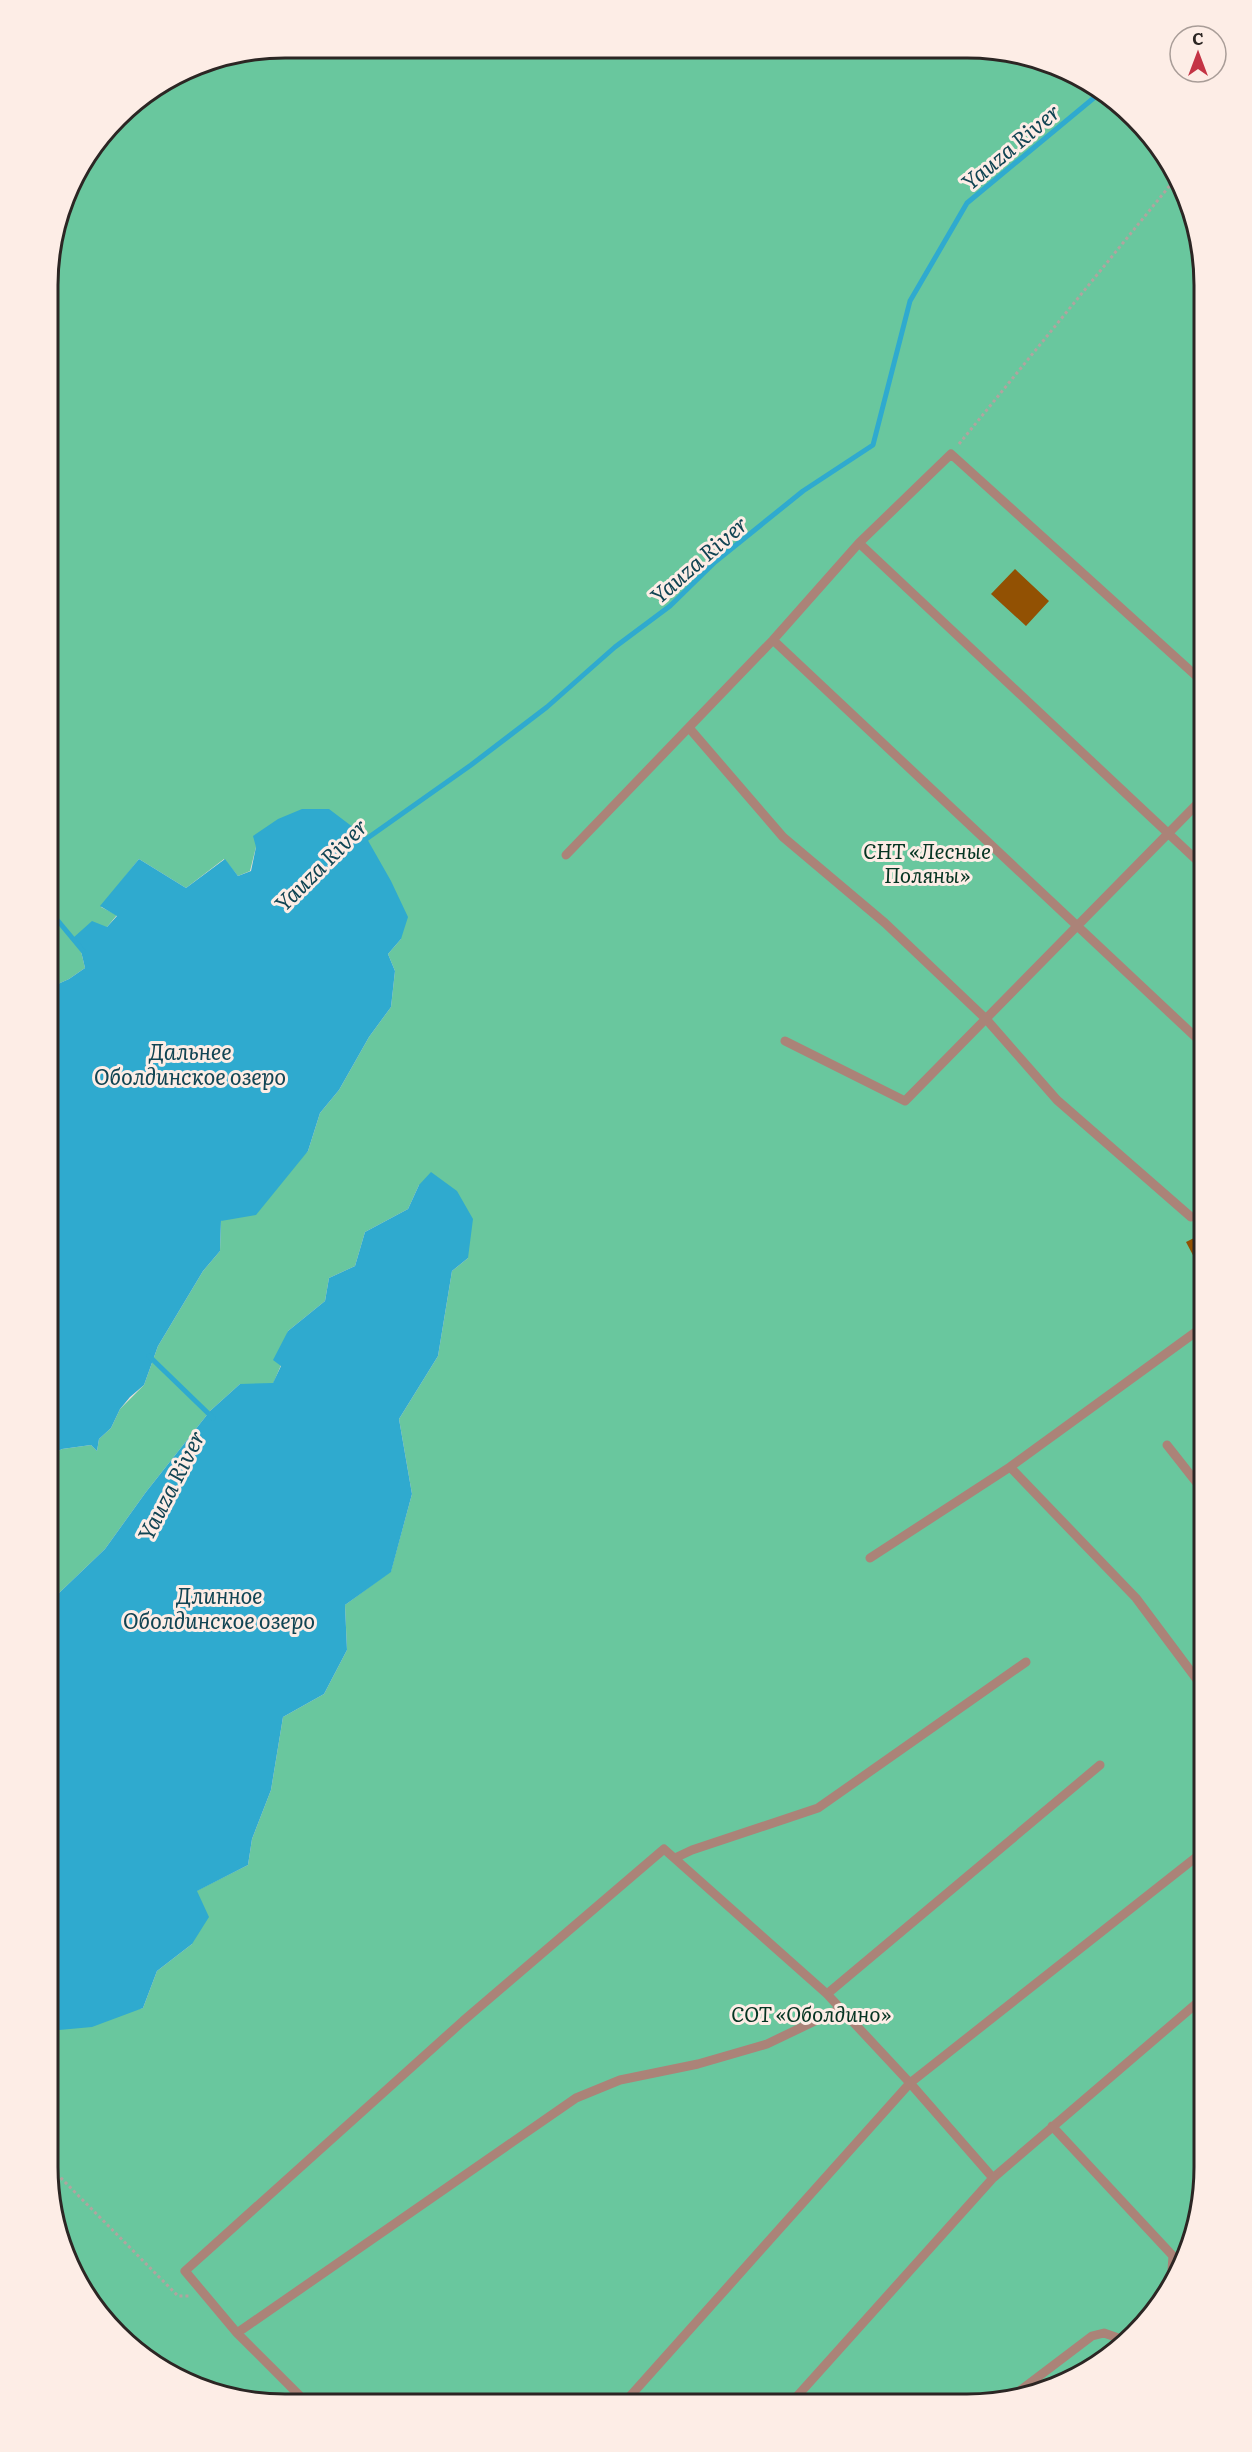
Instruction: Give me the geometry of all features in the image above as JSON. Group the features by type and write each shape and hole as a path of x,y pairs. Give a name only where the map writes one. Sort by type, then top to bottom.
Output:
{"lane":[{"path":"566,855 690,729 859,543 951,454 1194,674"},
{"path":"859,543 1194,858"},
{"path":"773,640 1194,1036"},
{"path":"690,729 783,837 885,924 986,1019 1057,1100 1191,1217"},
{"path":"785,1041 905,1101 1194,807"},
{"path":"870,1557 1010,1467 1194,1333"},
{"path":"1167,1445 1194,1479"},
{"path":"1010,1467 1136,1598 1194,1676"},
{"path":"675,1858 692,1850 818,1808 1026,1662"},
{"path":"827,1994 1100,1765"},
{"path":"298,2394 237,2333 185,2271 463,2021 664,1849 827,1994 993,2178"},
{"path":"632,2394 909,2083 1194,1859"},
{"path":"799,2394 993,2178 1194,2005"},
{"path":"237,2333 576,2098 620,2080 698,2064 767,2044 840,2009"},
{"path":"1052,2126 1173,2256 1173,2261"},
{"path":"1027,2385 1092,2336 1104,2333 1116,2337"}],"path":[{"path":"951,454 1170,185"},
{"path":"59,2176 178,2296 206,2296"}],"green space":[{"path":"271,59 981,59 1025,66 1067,82 1105,105 1147,147 1170,185 1186,227 1192,256 1194,286 1194,2166 1192,2196 1186,2225 1170,2267 1147,2305 1105,2347 1067,2370 1025,2386 996,2392 966,2394 286,2394 256,2392 227,2386 185,2370 147,2347 105,2305 76,2253 66,2225 60,2196 58,2029 143,2008 157,1971 192,1944 196,1891 248,1865 252,1839 271,1790 283,1717 324,1694 347,1650 345,1605 391,1571 412,1494 399,1419 438,1356 452,1271 468,1258 419,1185 408,1209 365,1232 355,1266 329,1278 325,1301 288,1331 281,1365 273,1384 240,1384 210,1411 146,1492 105,1549 58,1594 58,1451 91,1445 97,1451 99,1439 111,1428 120,1409 144,1385 158,1346 203,1271 220,1251 221,1221 308,1151 320,1113 339,1090 369,1037 391,1007 395,971 388,954 401,939 256,847 250,871 238,876 224,859 186,888 139,859 101,907 117,915 107,927 80,947 85,968 58,984 58,286 60,256 66,227 89,172 105,147 147,105 199,76 227,66"}],"water":[{"name":"Дальнее Оболдинское озеро","path":"302,809 329,809 366,837 408,917 401,939 388,954 395,971 391,1007 369,1037 339,1090 320,1113 308,1151 256,1215 221,1221 220,1251 203,1271 158,1346 144,1385 120,1409 111,1428 99,1439 97,1451 91,1445 58,1451 58,984 85,968 80,947 73,938 92,921 107,927 117,916 100,906 139,859 186,888 225,859 238,876 251,871 256,847 253,836 278,819"},
{"name":"Длинное Оболдинское озеро","path":"431,1172 457,1191 473,1219 468,1258 452,1271 438,1356 399,1419 412,1494 391,1572 345,1605 347,1650 324,1694 283,1717 271,1790 252,1839 248,1865 197,1891 209,1917 192,1944 157,1971 143,2008 92,2027 58,2030 58,1594 105,1549 146,1492 210,1411 240,1384 273,1383 281,1366 273,1360 288,1331 325,1301 329,1278 355,1266 365,1232 408,1209 419,1185"}],"building":[{"path":"1015,569 1049,601 1026,626 991,594"},
{"path":"1194,1238 1194,1257 1186,1242"}],"waterway":[{"name":"Yauza River","path":"362,842 471,765 547,707 615,647 670,606 715,562 803,491 873,445 910,301 967,203 1094,98"},
{"path":"58,921 83,951"},
{"name":"Yauza River","path":"149,1356 213,1418"}],"park label":[{"name":"СНТ «Лесные Поляны»","path":"927,861"},
{"name":"СОТ «Оболдино»","path":"811,2012"}]}
